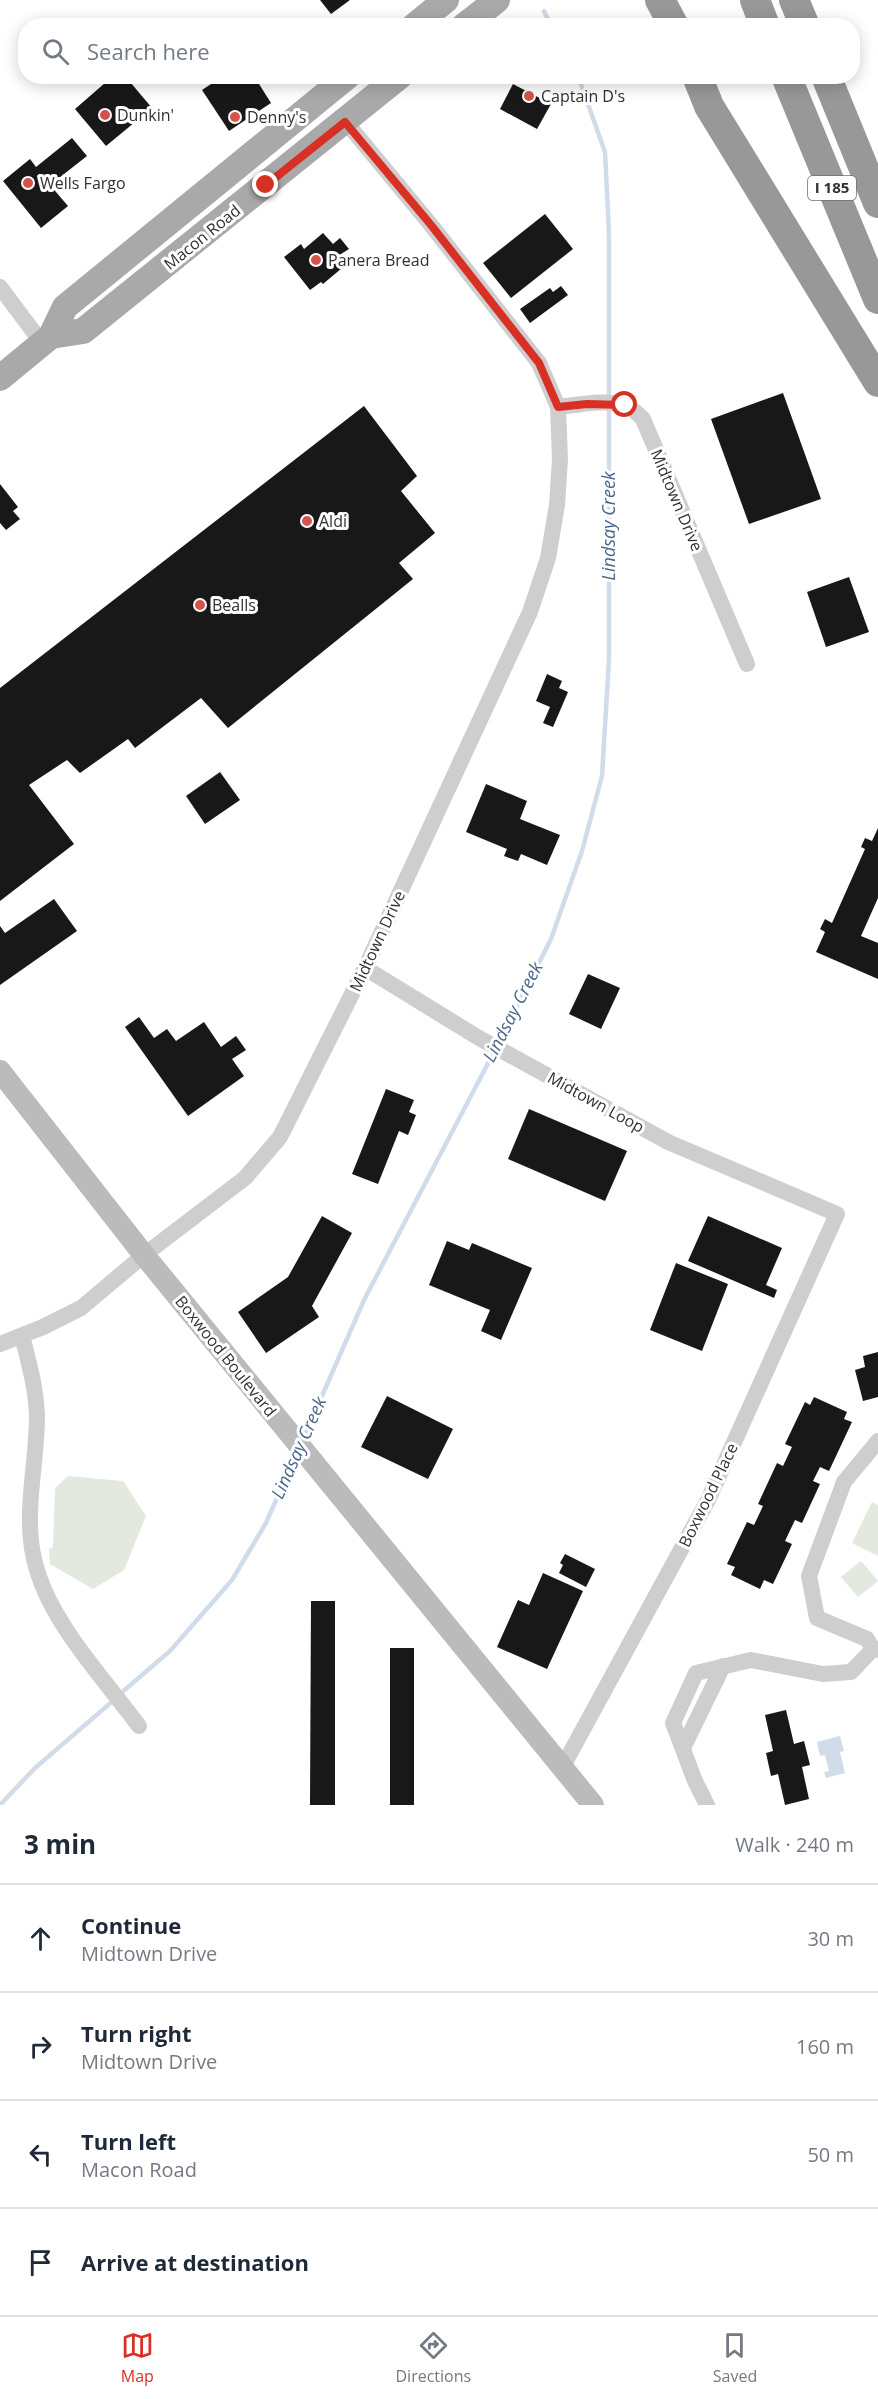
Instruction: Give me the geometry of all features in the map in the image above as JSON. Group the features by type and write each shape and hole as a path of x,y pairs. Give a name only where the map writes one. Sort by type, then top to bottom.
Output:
{"highway":[{"path":"660,0 670,18"},
{"path":"677,0 680,18"},
{"path":"755,0 762,18"},
{"path":"794,0 801,18"},
{"path":"700,84 709,106 878,382"},
{"name":"I 185","path":"789,84 878,299"},
{"name":"I 185","path":"829,84 878,203"}],"main road":[{"path":"424,18 446,0"},
{"path":"474,18 497,0"},
{"name":"Macon Road","path":"0,378 47,340 65,307 338,84"},
{"name":"Macon Road","path":"47,340 83,331 390,84"}],"street":[{"name":"Midtown Drive","path":"0,1344 81,1308 144,1255 245,1178 280,1137 365,968 531,612 548,558 557,505 560,459 558,407 539,363 431,225 345,122"},
{"path":"0,287 47,340"},
{"name":"Midtown Drive","path":"558,407 587,404 625,405 643,419 747,664"},
{"name":"Midtown Loop","path":"365,968 479,1038 668,1142 837,1214"},
{"name":"Boxwood Boulevard","path":"0,1071 144,1255 593,1805"},
{"name":"Boxwood Place","path":"562,1768 708,1500 837,1214"},
{"path":"22,1336 34,1382 37,1417 29,1523 37,1570 58,1618 139,1726"},
{"path":"707,1805 695,1781 673,1723 696,1673 751,1660 823,1674 851,1672 876,1649 867,1639 818,1618 809,1576 844,1482 878,1442"},
{"path":"683,1748 723,1666"},
{"path":"687,1694 704,1702"}],"shaded area":[{"path":"68,1476 123,1481 146,1516 124,1570 93,1589 50,1564 49,1549 53,1547 55,1488"},
{"path":"872,1502 878,1505 878,1556 852,1543"},
{"path":"861,1561 878,1581 858,1597 841,1577"},
{"path":"840,1736 844,1751 840,1752 845,1773 826,1778 824,1772 829,1771 825,1755 820,1756 817,1742"}],"building":[{"path":"320,0 350,0 331,14"},
{"path":"104,84 132,84 152,108 106,146 75,109"},
{"name":"Denny's","path":"211,84 259,84 271,103 229,131 202,90"},
{"path":"513,84 551,104 537,129 500,109"},
{"name":"Wells Fargo","path":"72,138 87,156 50,185 68,206 41,228 3,181 30,159 36,167"},
{"path":"545,214 573,249 511,298 483,263"},
{"name":"Panera Bread","path":"323,233 333,244 340,238 349,249 341,254 348,263 323,284 321,282 310,290 284,257 301,244 304,249"},
{"path":"561,286 568,295 530,323 520,309 550,288 553,292"},
{"path":"783,393 821,499 749,524 711,419"},
{"path":"364,406 417,476 401,491 435,533 399,563 413,579 228,728 201,698 135,748 128,739 80,773 67,760 29,785 74,844 0,901 0,688"},
{"path":"0,484 18,507 13,511 20,519 6,530 0,523"},
{"path":"849,577 869,632 826,647 807,592"},
{"path":"547,674 562,681 559,688 568,692 553,727 543,723 550,707 536,701"},
{"path":"220,772 240,800 205,824 186,796"},
{"path":"486,784 527,801 520,819 560,835 547,865 521,854 518,861 504,856 507,849 466,832"},
{"path":"878,828 878,898 861,936 878,943 878,979 816,952 825,932 820,929 825,919 832,923 865,849 861,847 865,838 872,841"},
{"path":"54,899 77,931 0,985 0,926 5,933"},
{"path":"588,974 620,988 601,1029 569,1014"},
{"path":"139,1017 154,1038 167,1029 176,1041 204,1022 221,1047 236,1036 246,1050 232,1059 244,1076 188,1116 125,1027"},
{"path":"386,1089 414,1100 409,1112 416,1115 408,1135 399,1131 378,1184 352,1174"},
{"path":"529,1109 627,1151 605,1201 508,1159"},
{"path":"322,1216 352,1233 312,1306 319,1317 266,1353 238,1312 288,1277"},
{"path":"708,1216 782,1248 766,1285 777,1290 774,1298 688,1261"},
{"path":"447,1241 469,1250 472,1243 532,1268 501,1340 481,1331 490,1310 429,1285"},
{"path":"676,1263 728,1284 702,1351 650,1330"},
{"path":"878,1352 878,1397 863,1401 855,1370 865,1367 863,1356"},
{"path":"387,1396 453,1429 428,1479 361,1447"},
{"path":"814,1397 847,1412 844,1419 852,1422 829,1471 820,1467 813,1481 820,1484 802,1523 795,1520 785,1541 792,1544 773,1584 764,1580 760,1589 731,1575 735,1567 727,1564 747,1522 754,1525 763,1506 758,1504 777,1463 783,1466 792,1447 785,1444 805,1402 810,1405"},
{"path":"565,1554 595,1569 586,1587 559,1573 563,1565 560,1563"},
{"path":"543,1573 583,1591 547,1669 497,1647 518,1600 529,1605"},
{"path":"311,1601 335,1601 335,1805 310,1805"},
{"path":"390,1648 414,1648 414,1805 390,1805"},
{"path":"786,1710 794,1744 804,1741 810,1765 802,1767 809,1799 785,1805 778,1774 771,1776 766,1753 773,1751 765,1715"}],"waterway":[{"name":"Lindsay Creek","path":"544,11 547,18"},
{"name":"Lindsay Creek","path":"581,84 605,152 609,233 609,399"},
{"name":"Lindsay Creek","path":"498,1044 551,939 582,851 602,776 609,659 609,407"},
{"name":"Lindsay Creek","path":"303,1439 365,1298 494,1052"},
{"name":"Lindsay Creek","path":"120,1694 170,1651 232,1580 266,1523 297,1452"},
{"name":"Lindsay Creek","path":"0,1805 35,1768 114,1700"}],"place":[{"name":"Captain D's","path":"529,96"},
{"name":"Dunkin'","path":"105,115"},
{"name":"Denny's","path":"235,117"},
{"name":"Wells Fargo","path":"28,183"},
{"name":"Panera Bread","path":"316,260"},
{"name":"Aldi","path":"307,521"},
{"name":"Bealls","path":"200,605"}],"route":[{"path":"266,185 345,122 431,225 539,363 558,407 609,403 625,405"}]}
